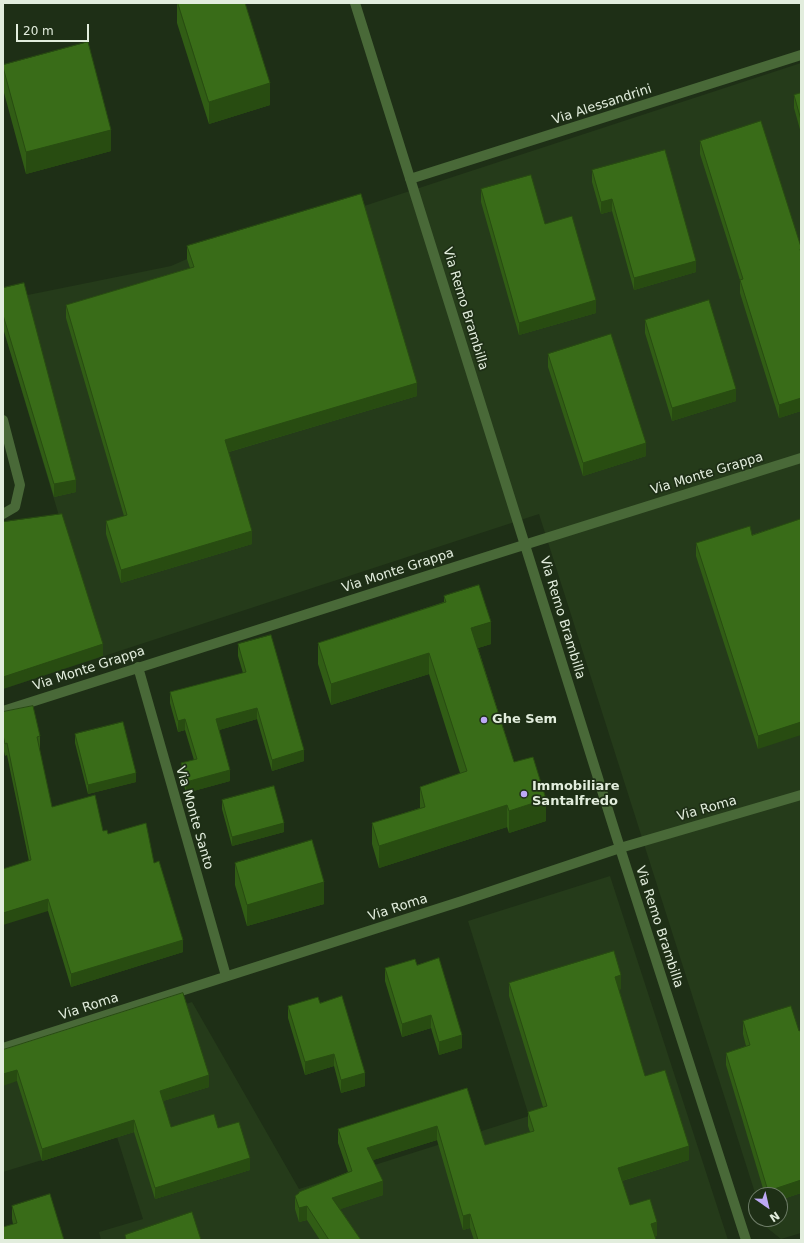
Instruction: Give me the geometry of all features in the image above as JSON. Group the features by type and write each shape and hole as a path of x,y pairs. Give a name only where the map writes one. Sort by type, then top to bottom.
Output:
{"street":[{"name":"Via Remo Brambilla","path":"355,3 620,848 746,1240"},
{"name":"Via Alessandrini","path":"410,179 801,55"},
{"path":"3,420 20,485 15,507 3,514"},
{"name":"Via Monte Grappa","path":"3,711 801,458"},
{"name":"Via Monte Santo","path":"138,668 226,976"},
{"name":"Via Roma","path":"3,1048 462,902 620,848 801,795"}],"shaded area":[{"path":"801,63 801,1233 781,1239 766,1227 788,1227 788,1187 753,1187 539,514 3,689 3,534 62,526 3,328 3,300 171,266 187,259 361,207"},
{"path":"610,876 728,1240 101,1240 99,1232 143,1219 117,1137 3,1172 3,1062 192,1002 299,1189 529,1116 468,921"}],"building":[{"path":"178,3 245,3 270,83 209,102"},
{"path":"88,42 111,130 26,152 3,65"},
{"path":"801,93 801,120 794,95"},
{"path":"761,121 801,247 801,398 779,405 740,280 743,279 700,141"},
{"path":"665,150 696,261 634,278 612,199 601,202 592,170"},
{"path":"531,175 545,224 572,216 596,300 519,323 481,189"},
{"path":"361,194 417,383 225,440 252,531 121,570 106,521 127,515 66,305 194,267 187,246"},
{"path":"24,283 76,480 54,484 3,315 3,288"},
{"path":"709,300 736,389 672,408 645,320"},
{"path":"611,334 646,443 583,463 548,354"},
{"path":"62,514 103,644 3,677 3,522"},
{"path":"801,519 801,722 758,736 696,543 750,526 752,535"},
{"path":"479,585 491,622 471,628 514,762 533,757 546,799 509,811 507,805 379,846 372,823 425,807 420,787 467,771 429,653 331,684 318,643 446,602 444,596"},
{"path":"271,635 304,750 272,760 257,708 216,719 230,770 186,782 181,763 197,759 185,719 178,721 170,692 246,672 238,644"},
{"path":"33,706 40,736 37,737 52,807 95,795 103,831 107,830 108,834 146,823 154,863 159,861 183,940 71,974 48,899 3,913 3,869 31,860 7,743 5,744 3,735 3,712"},
{"path":"123,722 136,773 88,785 75,734"},
{"path":"274,786 284,823 232,837 222,800"},
{"path":"312,840 324,882 247,905 235,863"},
{"path":"614,951 621,975 615,977 645,1076 665,1070 689,1146 618,1168 630,1205 650,1199 657,1222 651,1224 656,1240 478,1240 470,1214 463,1216 437,1126 367,1148 383,1181 332,1198 361,1240 329,1240 307,1206 299,1208 295,1196 299,1192 352,1171 338,1129 467,1088 485,1145 534,1131 528,1112 547,1106 509,983"},
{"path":"439,958 462,1035 439,1042 431,1015 402,1024 385,968 415,959 417,965"},
{"path":"183,993 209,1075 160,1091 171,1127 214,1114 218,1128 239,1122 250,1158 155,1188 134,1120 42,1149 17,1070 3,1074 3,1050"},
{"path":"342,996 365,1073 341,1080 334,1054 305,1062 288,1006 318,997 320,1003"},
{"path":"791,1006 799,1031 801,1030 801,1180 780,1187 767,1187 726,1053 750,1045 743,1021"},
{"path":"50,1194 64,1240 3,1240 3,1227 17,1223 12,1206"},
{"path":"192,1212 201,1240 126,1240 125,1235"}],"place":[{"name":"Ghe Sem","path":"484,720"},
{"name":"Immobiliare Santalfredo","path":"524,794"}]}
